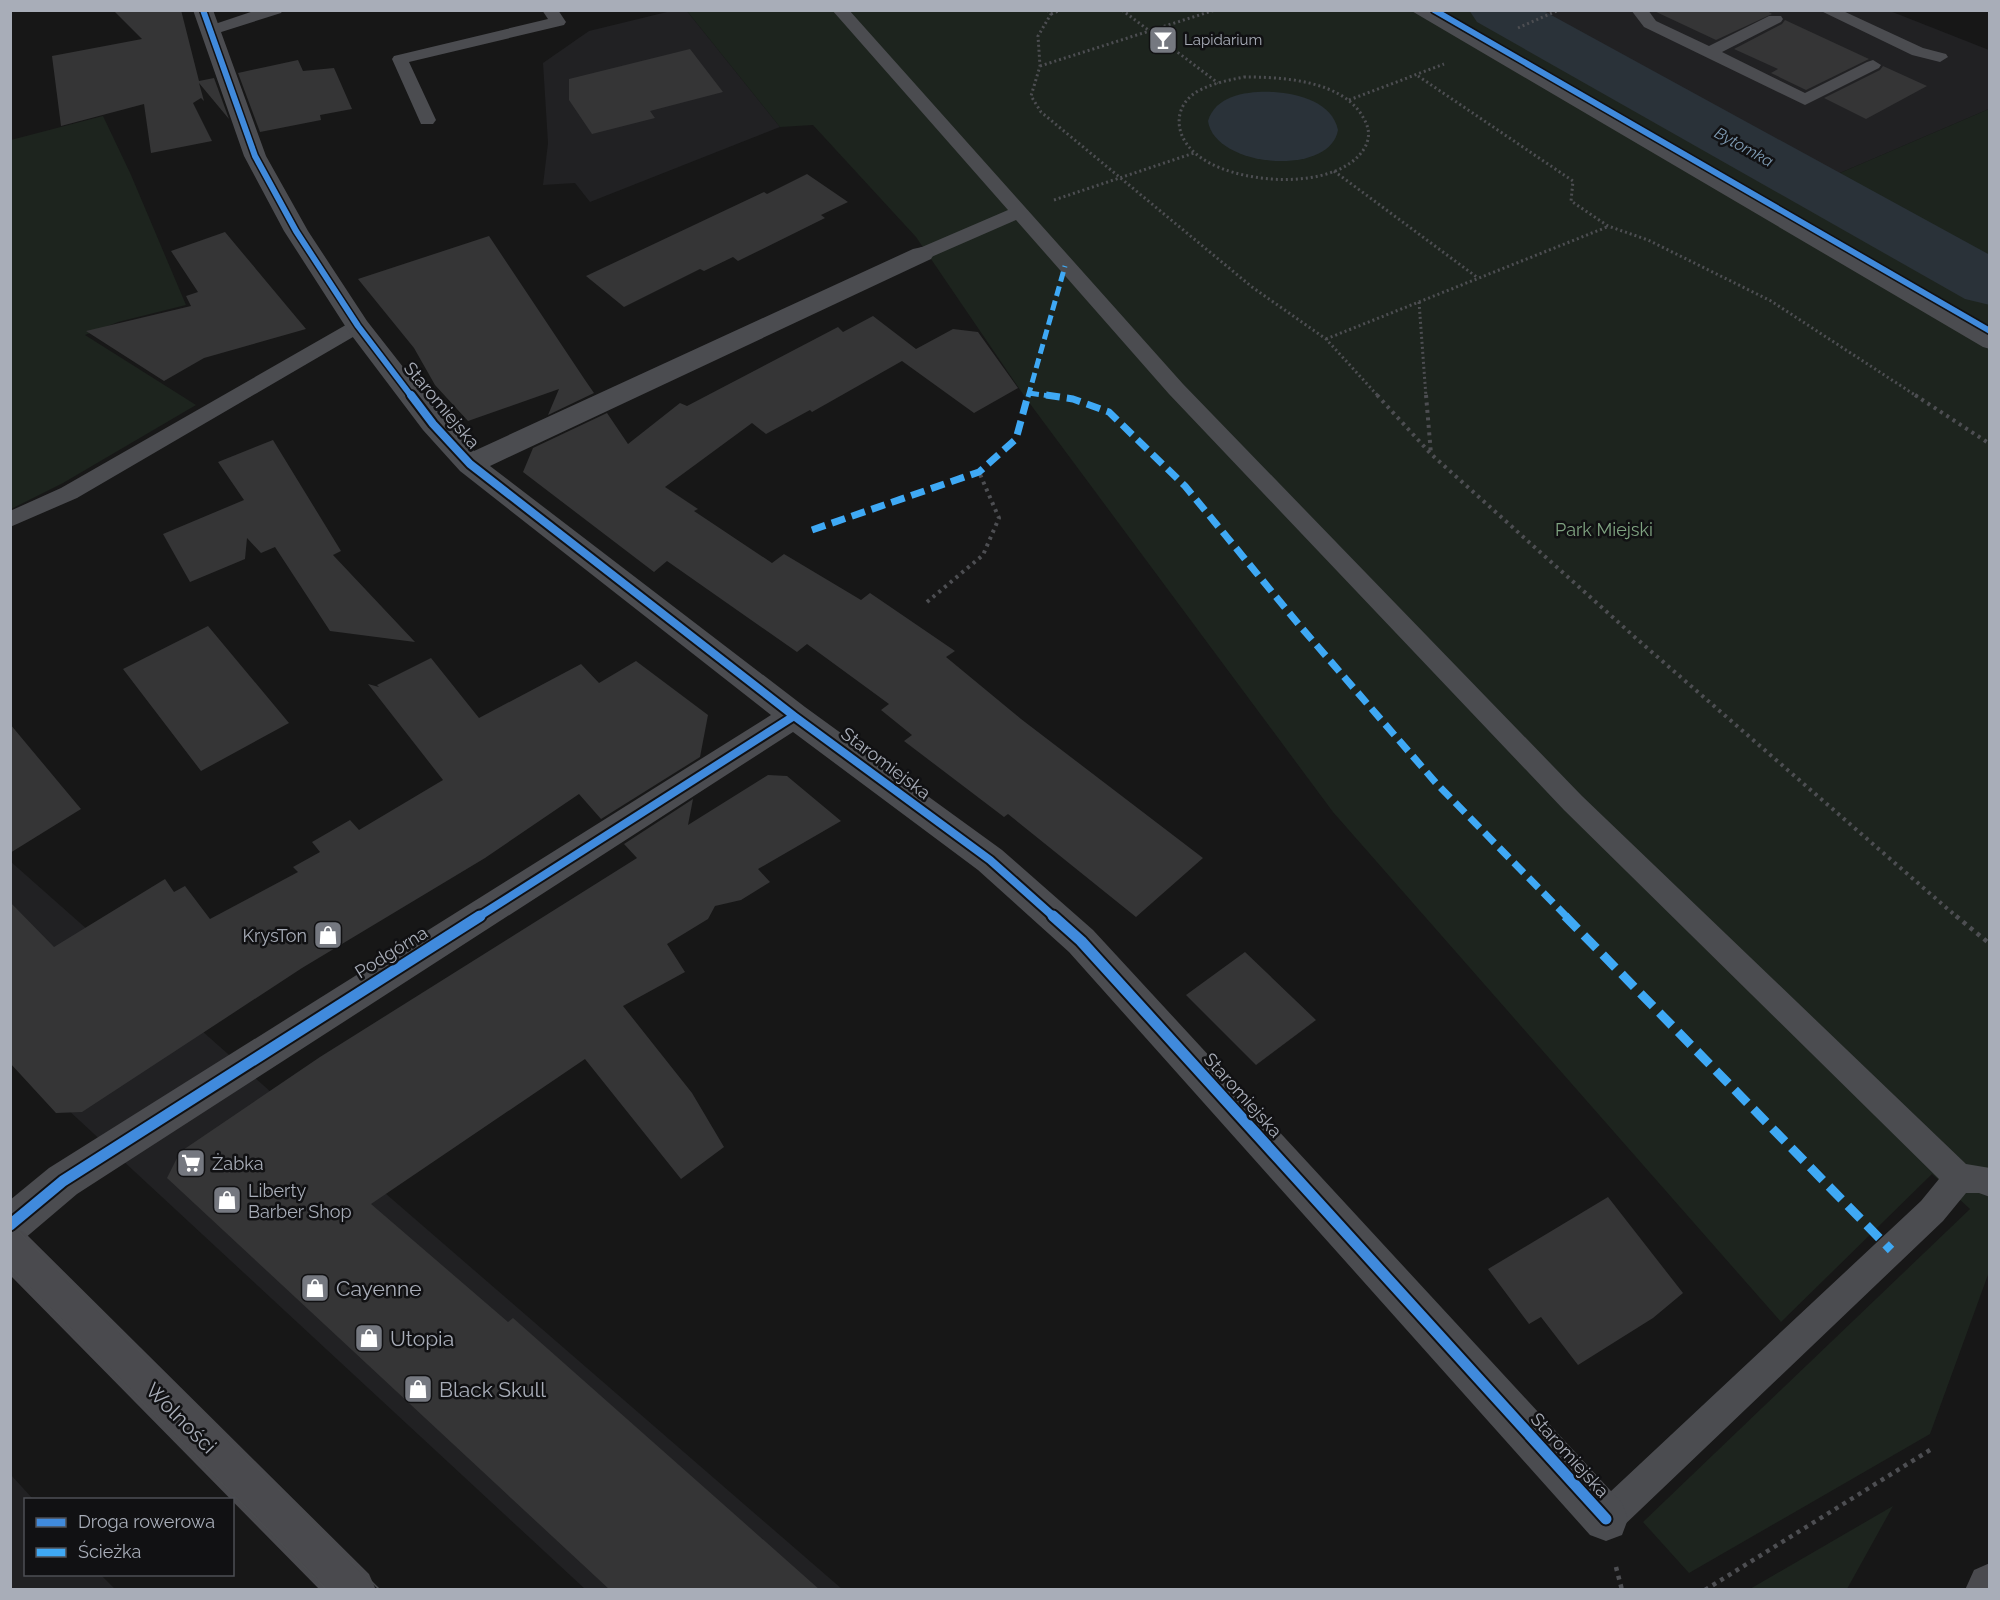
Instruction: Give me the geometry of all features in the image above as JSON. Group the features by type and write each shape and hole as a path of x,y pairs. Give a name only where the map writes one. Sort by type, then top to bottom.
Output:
{"main road":[{"name":"Wolności","path":"10,1246 352,1590"}],"street":[{"name":"Staromiejska","path":"206,21 255,156 296,231 358,326 433,424 470,464 794,716 990,860 1081,941 1606,1519"},
{"name":"Staromiejska","path":"470,464 922,254"},
{"name":"Podgórna","path":"10,1225 63,1181 794,716"}],"lane":[{"path":"206,21 275,10"},
{"path":"427,120 400,59 558,22 550,10"},
{"path":"840,10 1017,213 1176,389 1573,803 1974,1180 1932,1211 1606,1519"},
{"path":"1418,10 1989,343"},
{"path":"1639,10 1650,24 1805,100 1873,65"},
{"path":"1827,10 1918,52 1940,57"},
{"path":"1708,52 1775,19"},
{"path":"922,254 980,227 1017,213"},
{"path":"10,520 69,493 358,326"}],"path":[{"path":"1061,10 1049,12 1038,36 1040,66 1031,96 1041,112 1252,287 1326,339 1431,454 1647,648 1989,944"},
{"path":"1122,10 1218,83"},
{"path":"1040,66 1215,10"},
{"path":"1508,32 1559,10"},
{"path":"1349,100 1418,76 1482,47"},
{"path":"1272,76 1301,80 1327,88 1349,100 1363,115 1370,130 1367,146 1355,160 1334,171 1306,178 1265,178 1244,175 1216,166 1194,153 1180,137 1177,121 1182,105 1196,92 1218,83 1244,77 1272,76"},
{"path":"1418,76 1573,181 1571,201 1608,226 1648,240 1771,301 1989,444"},
{"path":"1065,196 1194,153"},
{"path":"1334,171 1479,278"},
{"path":"1326,339 1608,226"},
{"path":"1419,302 1431,454"},
{"path":"927,602 983,555 999,518 979,472"},
{"path":"1705,1590 1930,1450"}],"shaded area":[{"path":"671,11 687,11 780,127 590,202 575,183 543,185 548,143 543,63 589,31"},
{"path":"1521,11 1890,11 1989,50 1989,109 1826,179"},
{"path":"1255,92 1294,95 1322,106 1335,120 1338,130 1330,145 1315,155 1295,160 1273,161 1250,157 1230,149 1215,137 1208,121 1218,105 1235,96"},
{"path":"10,861 385,1193 842,1589 585,1589 11,1057"},
{"path":"11,1475 32,1498 24,1498 24,1576 102,1576 115,1589 11,1589"}],"green space":[{"name":"Park Miejski","path":"687,11 1476,11 1989,304 1989,1272 1930,1434 1689,1573 1643,1522 1970,1209 1932,1174 1781,1322 1333,812 1025,397 916,237 813,125 780,127"},
{"path":"1989,109 1989,270 1826,179"},
{"path":"103,116 131,175 186,305 118,322 85,335 196,405 63,483 11,509 11,140"},
{"path":"1893,1506 1847,1589 1750,1589"}],"building":[{"path":"113,10 181,10 199,81 214,78 229,119 199,83 204,101 201,98 193,103 212,141 151,153 144,104 61,126 52,56 142,39"},
{"path":"1652,10 1766,10 1772,14 1716,40"},
{"path":"1785,20 1869,59 1806,90 1771,73 1778,69 1734,49 1782,24"},
{"path":"690,49 723,92 650,111 655,118 592,134 569,100 569,79"},
{"path":"298,60 303,71 334,68 352,109 320,115 321,120 260,132 238,73"},
{"path":"1883,66 1927,86 1866,119 1824,98 1880,70"},
{"path":"807,174 848,202 821,215 825,218 738,261 733,257 704,271 700,269 624,307 586,276 764,192 767,194"},
{"path":"225,232 306,329 204,358 164,381 86,331 191,306 186,296 198,292 171,251"},
{"path":"489,236 594,393 548,415 559,389 468,421 435,385 414,348 358,279"},
{"path":"873,316 916,349 953,329 978,332 1018,388 974,413 902,361 812,412 810,410 766,434 752,423 665,487 698,509 694,511 772,563 784,554 861,600 870,593 955,651 946,657 1021,719 1203,858 1136,917 1008,814 1004,817 904,741 912,735 881,710 889,704 807,644 797,652 667,561 654,572 523,472 533,448 607,413 628,444 680,403 687,406 838,327 843,332"},
{"path":"273,440 341,551 333,555 415,642 330,631 275,547 261,553 247,538 245,559 190,582 163,534 244,500 218,462"},
{"path":"208,626 289,723 201,771 123,669"},
{"path":"431,658 479,718 581,664 599,683 636,661 708,715 700,757 601,819 579,794 485,858 302,968 82,1112 56,1113 10,1063 10,902 54,947 165,879 174,892 185,886 210,919 298,872 293,867 320,852 312,842 350,820 359,830 443,780 368,684 379,687 377,685"},
{"path":"10,724 81,809 10,853"},
{"path":"768,775 787,776 841,821 758,869 770,882 741,900 715,906 708,919 667,944 685,972 623,1006 692,1093 724,1147 681,1179 585,1059 371,1204 508,1322 513,1318 820,1590 610,1590 167,1178 180,1152 320,1057 637,858 624,844 693,799 688,825"},
{"path":"1245,952 1316,1020 1256,1065 1186,995"},
{"path":"1608,1197 1683,1293 1653,1318 1578,1365 1541,1317 1529,1324 1488,1269"}],"waterway":[{"name":"Bytomka","path":"1498,10 1990,284"}],"tram line":[{"path":"10,1223 380,1590"},
{"path":"10,1268 327,1590"}],"marked path":[{"path":"812,530 979,472 1016,439 1065,266"},
{"path":"1029,393 1073,399 1109,412 1185,486 1300,626 1436,783 1891,1250"}],"cycle path":[{"path":"203,10 255,156 296,231 358,326 433,424 470,464 794,716 990,860 1081,941 1606,1519"},
{"path":"1434,10 1990,331"},
{"path":"10,1225 63,1181 794,716"}],"place":[{"name":"Lapidarium","path":"1163,40"},
{"name":"KrysTon","path":"328,935"},
{"name":"Żabka","path":"191,1163"},
{"name":"Liberty Barber Shop","path":"227,1200"},
{"name":"Cayenne","path":"315,1288"},
{"name":"Utopia","path":"369,1338"},
{"name":"Black Skull","path":"418,1389"}]}
